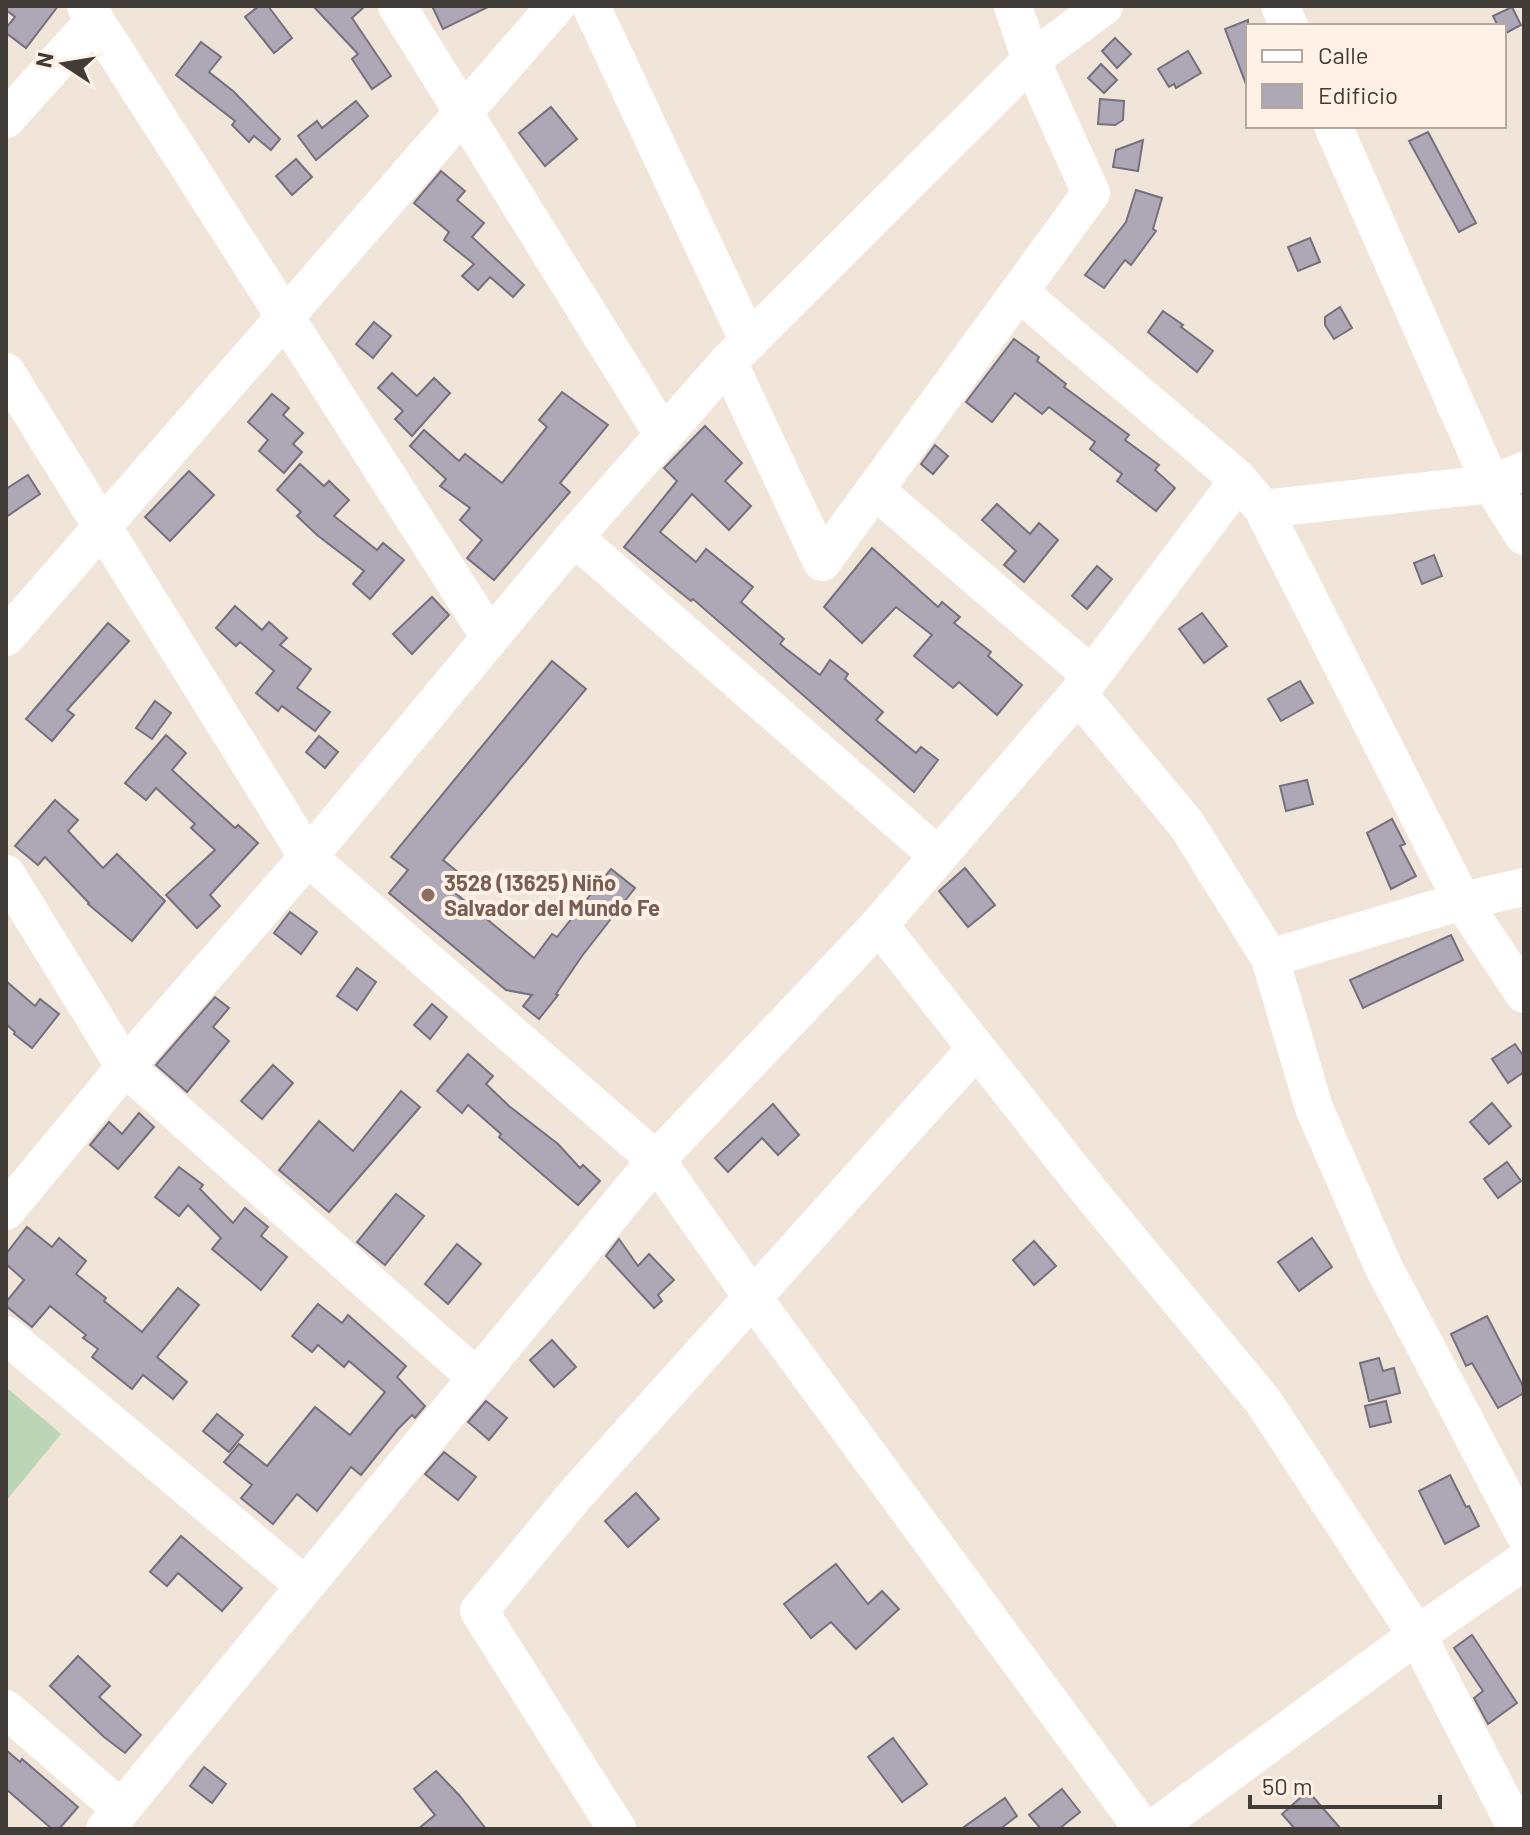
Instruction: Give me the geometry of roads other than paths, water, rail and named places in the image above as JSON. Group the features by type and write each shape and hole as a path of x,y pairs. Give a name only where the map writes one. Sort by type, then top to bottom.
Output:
{"street":[{"path":"397,6 664,436"},
{"path":"6,637 556,6"},
{"path":"591,6 738,352 822,562 1091,193 1031,60 1013,6"},
{"path":"6,1211 125,1067 308,857 574,537 738,352 1031,60 1104,6"},
{"path":"6,119 90,13 490,637"},
{"path":"1334,128 1508,477 1524,536"},
{"path":"1019,292 1239,480 1263,509 1462,901 1524,994"},
{"path":"6,372 308,857 656,1160 753,1298 1143,1829"},
{"path":"1263,509 1508,477"},
{"path":"6,1709 113,1819 656,1160 879,925 1084,684 1239,480"},
{"path":"875,490 1084,684 1187,825 1270,958 1314,1108 1383,1266 1524,1533"},
{"path":"574,537 937,855"},
{"path":"6,874 125,1067 476,1377"},
{"path":"1270,958 1462,901 1524,887"},
{"path":"879,925 1263,1401 1417,1635 1517,1829"},
{"path":"617,1829 479,1611 576,1494 976,1049"},
{"path":"6,1335 304,1585"},
{"path":"1153,1829 1417,1635 1524,1561"}],"place":[{"name":"3528 (13625) Niño Salvador del Mundo Fe","path":"428,895"}]}
